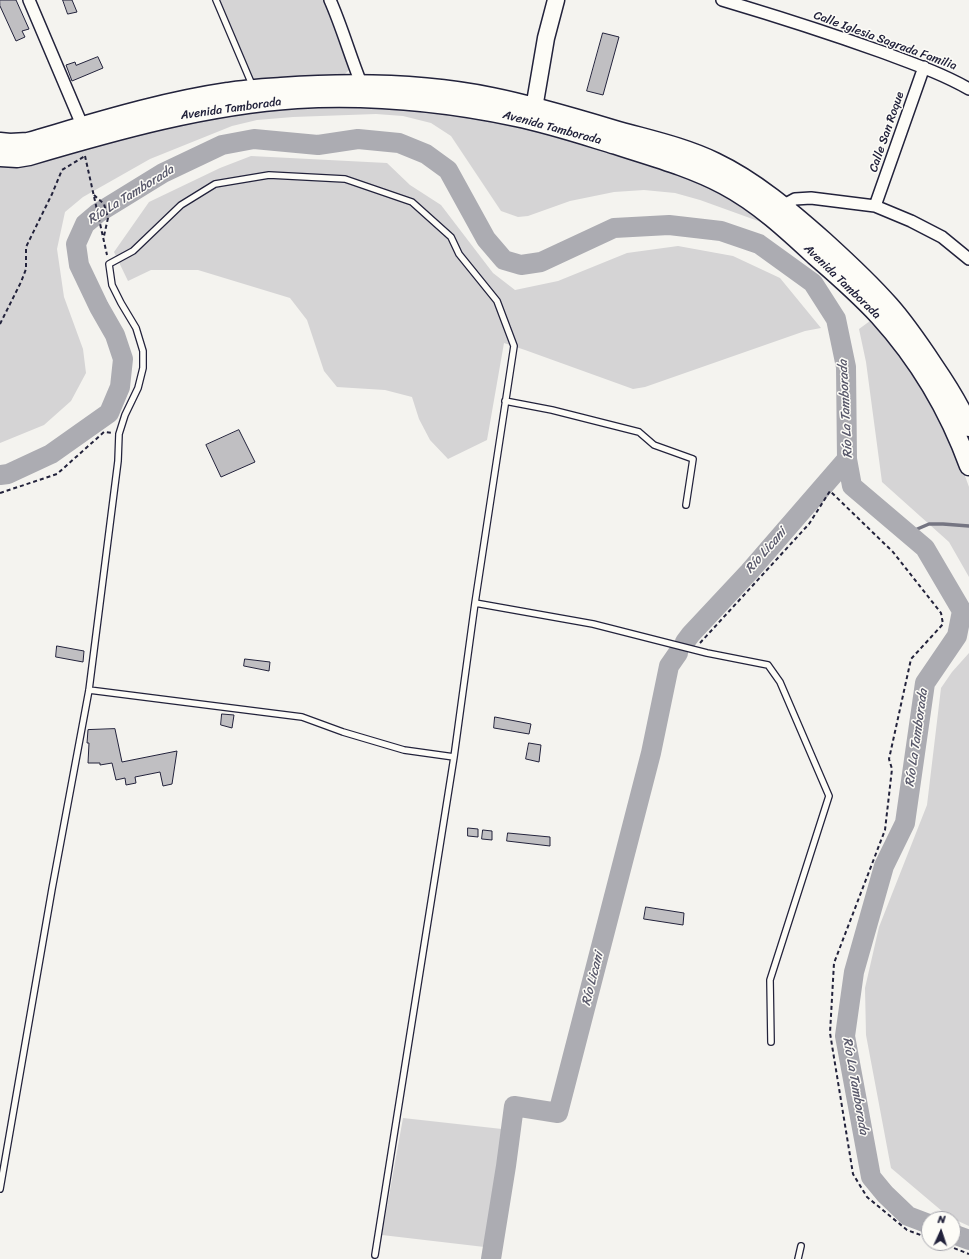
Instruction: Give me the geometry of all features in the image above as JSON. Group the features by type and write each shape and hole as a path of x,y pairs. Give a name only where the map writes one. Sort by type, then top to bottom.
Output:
{"main road":[{"name":"Avenida Tamborada","path":"0,142 10,143 85,140 177,101 254,89 361,83 454,91 490,96 598,140 698,172 725,185 751,201 777,222 851,288 893,334 920,369 938,400 958,436 969,466"},
{"name":"Avenida Tamborada","path":"0,157 17,158 30,156 126,128 212,109 299,99 354,99 439,104 533,114 688,151 714,161 744,178 784,205 862,276 890,306 919,343 946,382 969,427"}],"street":[{"path":"29,0 85,140"},
{"path":"330,0 342,27 350,56 361,83"},
{"path":"533,114 546,38 556,0"},
{"name":"Calle Iglesia Sagrada Familia","path":"722,0 822,30 924,67 969,89"},
{"name":"Calle San Roque","path":"875,206 924,67"},
{"path":"784,205 795,199 810,198 875,206 942,237 969,259"}],"lane":[{"path":"216,0 254,89"},
{"path":"0,1189 52,889 89,690 118,461 119,434 124,415 138,388 143,368 143,351 136,328 120,303 112,285 109,264 133,251 180,205 215,184 269,175 345,180 412,202 451,237 459,254 497,302 514,346 475,603 454,757 375,1255"},
{"path":"505,402 552,410 640,432 654,445 693,459 686,505"},
{"path":"475,603 593,624 694,650 768,665 780,682 829,796 770,980 771,1042"},
{"path":"89,690 302,717 343,732 404,750 454,757"},
{"path":"798,1259 801,1246"}],"path":[{"path":"0,324 26,269 26,247 62,170 85,140"},
{"path":"89,170 109,264"},
{"path":"94,195 104,204 108,218 103,237"},
{"path":"0,493 57,474 104,432 119,434"},
{"path":"694,650 809,524 830,491 893,552 941,614 943,624 911,659 889,759 892,769 885,830 834,963 830,1033 853,1174 867,1197 907,1230 921,1235"}],"shaded area":[{"path":"220,0 325,0 350,69 344,75 285,80 253,79"},
{"path":"330,104 440,110 539,130 688,176 747,205 849,292 912,367 953,443 969,487 969,577 949,542 882,482 866,362 859,329 870,321 805,259 761,222 700,200 675,193 644,190 614,192 570,201 528,216 518,217 501,211 451,136 431,123 403,116 376,114 293,117 257,120 232,126 150,159 83,197 65,212 57,249 64,297 83,349 86,373 71,401 44,425 0,443 0,163 132,132 212,116"},
{"path":"251,156 387,163 410,185 441,205 493,273 515,290 558,281 627,253 678,246 733,256 780,278 821,328 805,331 645,387 633,389 504,343 487,440 448,459 430,440 419,419 412,397 385,390 337,387 324,371 307,320 290,298 198,270 151,270 128,281 114,252 149,202 220,168"},
{"path":"969,653 969,1226 961,1222 961,1211 942,1211 891,1168 866,1035 865,988 879,927 927,805 941,688 952,672"},
{"path":"403,1118 511,1130 493,1248 382,1235"}],"building":[{"path":"0,0 16,0 29,29 22,31 25,37 16,41 0,6"},
{"path":"63,0 72,0 77,12 68,14"},
{"path":"603,33 619,37 603,95 587,91"},
{"path":"98,57 103,68 72,81 66,65 75,62 76,65"},
{"path":"239,430 255,462 221,477 206,445"},
{"path":"57,646 84,651 83,662 56,657"},
{"path":"245,659 270,662 269,671 244,666"},
{"path":"222,714 234,715 232,728 221,725"},
{"path":"495,717 531,724 529,734 494,728"},
{"path":"115,729 122,762 177,751 172,784 163,786 160,772 135,777 136,783 126,785 125,778 116,780 112,763 100,765 100,763 88,763 88,730"},
{"path":"529,743 541,745 539,762 526,759"},
{"path":"468,828 478,829 478,837 468,836"},
{"path":"483,830 492,831 492,840 482,839"},
{"path":"508,833 550,837 550,846 507,841"},
{"path":"646,907 684,913 683,925 644,919"}],"waterway":[{"name":"Río La Tamborada","path":"0,475 8,474 51,454 109,413 120,387 123,359 115,335 99,307 79,265 76,244 85,224 98,213 163,173 222,145 254,139 318,145 358,139 399,143 426,154 448,170 486,239 504,260 521,265 541,262 614,228 669,225 721,231 759,244 813,283 836,319 846,367 847,459 852,486 925,548 962,611 957,636 925,683 905,823 884,866 854,972 845,1036 871,1177 885,1194 908,1216 921,1221"},
{"name":"Río Licani","path":"685,642 749,572 847,459"},
{"path":"908,533 929,524 969,526"},
{"name":"Río Licani","path":"491,1259 514,1106 558,1113 651,753 669,666 678,653"},
{"name":"Río La Tamborada","path":"961,1237 969,1240"}]}
